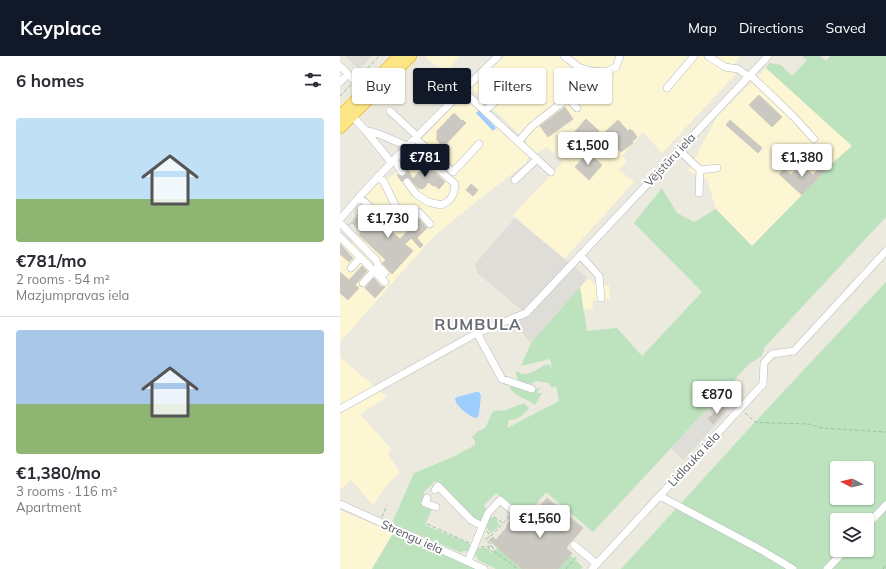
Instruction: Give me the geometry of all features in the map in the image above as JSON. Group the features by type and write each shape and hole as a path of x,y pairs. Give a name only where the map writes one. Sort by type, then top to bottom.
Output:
{"highway":[{"path":"389,68 399,56"},
{"path":"397,68 411,56"},
{"path":"340,116 355,104"},
{"path":"340,128 352,116 361,104"}],"street":[{"path":"471,83 498,56"},
{"path":"564,56 580,68 606,72 616,67 620,56"},
{"path":"667,88 694,56"},
{"path":"708,56 725,67 738,69 749,76 793,116 814,140"},
{"name":"Vējstūru iela","path":"340,409 477,334 526,313 768,56"},
{"path":"340,66 352,78"},
{"path":"340,82 348,74"},
{"path":"471,98 551,172"},
{"path":"518,142 532,126 568,98 577,108"},
{"path":"340,219 392,161 450,104"},
{"path":"485,111 492,104"},
{"path":"390,111 453,172 479,144"},
{"path":"352,116 402,172"},
{"path":"365,130 379,134 407,146 427,159 455,184 454,192 449,201 441,205 428,202 416,194 407,182"},
{"path":"680,150 700,170 699,193"},
{"path":"515,180 537,159"},
{"path":"700,170 717,168"},
{"path":"378,176 384,182 406,226 418,212 430,224"},
{"path":"359,197 380,215"},
{"path":"340,223 376,260 378,266 385,272"},
{"path":"340,237 385,282"},
{"name":"Lidlauka iela","path":"594,567 763,384 764,363 772,354 794,351 886,251"},
{"path":"580,256 599,276 602,298"},
{"path":"351,268 360,258"},
{"path":"364,283 374,271"},
{"path":"477,334 502,379 532,389"},
{"path":"435,490 438,486 445,498 462,515 471,522 482,526"},
{"path":"660,496 763,551 793,569"},
{"path":"427,498 425,503 436,507"},
{"path":"468,562 488,513 500,500 522,519 520,521"},
{"name":"Strengu iela","path":"340,504 484,569"},
{"path":"874,518 886,505"},
{"path":"574,545 582,551 594,567"},
{"path":"827,569 838,557"}],"path":[{"path":"367,68 379,56"},
{"path":"340,96 352,84"},
{"path":"346,229 367,204"},
{"path":"739,409 755,422 809,424 822,428 886,432"},
{"path":"379,522 387,505"},
{"path":"513,512 503,524 486,539 495,552 518,569"},
{"path":"488,513 503,524"},
{"path":"426,524 477,547 492,546"},
{"path":"487,546 491,552 494,550"},
{"path":"566,569 582,551"},
{"path":"883,569 886,565"}],"shaded area":[{"path":"345,56 372,56 361,68 357,68"},
{"path":"424,56 460,56 450,68 440,68"},
{"path":"504,56 740,56 735,63 736,74 662,153 643,132 622,156 627,161 619,170 634,182 564,259 513,215 563,162 547,147 535,154 526,144 528,142 493,109 491,104 546,104 546,68 492,68"},
{"path":"766,68 852,146 827,168 752,246 716,209 707,179 688,171 717,117"},
{"path":"479,81 479,96 472,88"},
{"path":"471,102 529,157 526,163 433,237 340,342 340,234 351,244 361,232 352,223 371,203 366,196 379,183 382,184 390,176 391,177 408,160 417,168 426,154 417,144 455,104 471,104"},
{"path":"515,218 588,278 531,343 515,325 525,313 477,273 475,264"},
{"path":"588,278 597,286 609,285 610,299 592,301 593,309 580,310 569,300"},
{"path":"340,357 387,397 360,414 391,449 388,454 400,473 389,482 373,505 351,480 340,490"},
{"path":"719,397 731,409 683,460 671,449"},
{"path":"340,510 392,532 392,535 372,569 340,569"}],"green space":[{"path":"802,56 820,56 826,61 830,56 886,56 886,217 763,349 764,350 761,357 753,362 752,361 593,532 546,492 525,518 496,493 484,505 487,510 481,522 474,519 435,481 432,484 434,487 431,485 423,493 425,496 421,504 432,509 425,525 470,544 468,551 463,551 462,553 392,523 414,473 455,456 475,445 475,441 472,437 478,431 485,428 493,411 506,410 524,403 529,408 518,418 509,420 507,428 559,401 556,386 552,388 549,383 536,381 531,384 518,381 516,371 529,374 549,364 552,369 550,359 521,366 531,343 580,287 587,331 617,328 642,356 702,292 634,223 662,188 677,213 694,222 716,209 752,246 827,168 852,146 766,68 769,63 781,65 792,76 807,60"},
{"path":"886,282 886,501 874,514 874,513 830,513 830,557 835,557 824,569 621,569 755,422"},
{"path":"512,385 532,391 541,388 537,393 542,393 535,405 511,390 510,387"},
{"path":"886,511 886,569 833,569 844,557 874,557 874,524"},
{"path":"491,517 498,522 499,526 491,533 485,526"},
{"path":"397,534 477,569 372,569 392,535"},
{"path":"500,546 502,551 522,569 496,569 478,560 476,557 475,554 478,548 487,548 491,553"},
{"path":"570,555 583,567 581,569 558,569"}],"water":[{"path":"479,110 496,128 493,131 476,113"},
{"path":"479,392 481,396 479,414 478,417 475,418 463,410 455,399 457,397"}],"building":[{"path":"759,95 782,117 772,127 749,105"},
{"path":"565,107 573,119 548,137 540,126"},
{"path":"454,113 466,123 443,147 437,140 437,131"},
{"path":"586,119 599,131 584,148 571,136"},
{"path":"618,120 628,131 630,129 633,131 637,137 632,142 633,143 621,152 603,134"},
{"path":"730,120 762,148 758,153 726,125"},
{"path":"588,152 602,165 589,180 575,167"},
{"path":"425,164 445,182 439,189 428,182 422,189 418,188 409,178 404,178 402,182 397,175 402,177 405,176 407,174 407,168 413,179"},
{"path":"801,164 813,175 823,164 827,168 802,195 779,174 784,169 791,175"},
{"path":"471,184 478,190 473,196 466,190"},
{"path":"365,209 400,239 419,219 427,228 417,238 423,245 420,248 411,238 405,244 413,251 392,274 382,263 386,260 359,235 361,232 352,223"},
{"path":"340,244 353,258 349,262 340,254"},
{"path":"362,266 367,271 355,285 359,288 348,300 340,293 340,272 349,280"},
{"path":"374,278 381,286 385,287 375,298 365,288"},
{"path":"722,405 726,410 713,424 708,419"},
{"path":"547,498 583,528 566,548 572,553 558,569 522,569 489,540 493,537 496,540 513,518 517,525 521,526 524,524 534,532 539,525 531,517"}],"tunnel":[{"path":"402,172 407,182"}],"district":[{"name":"RUMBULA","path":"478,324"}]}
